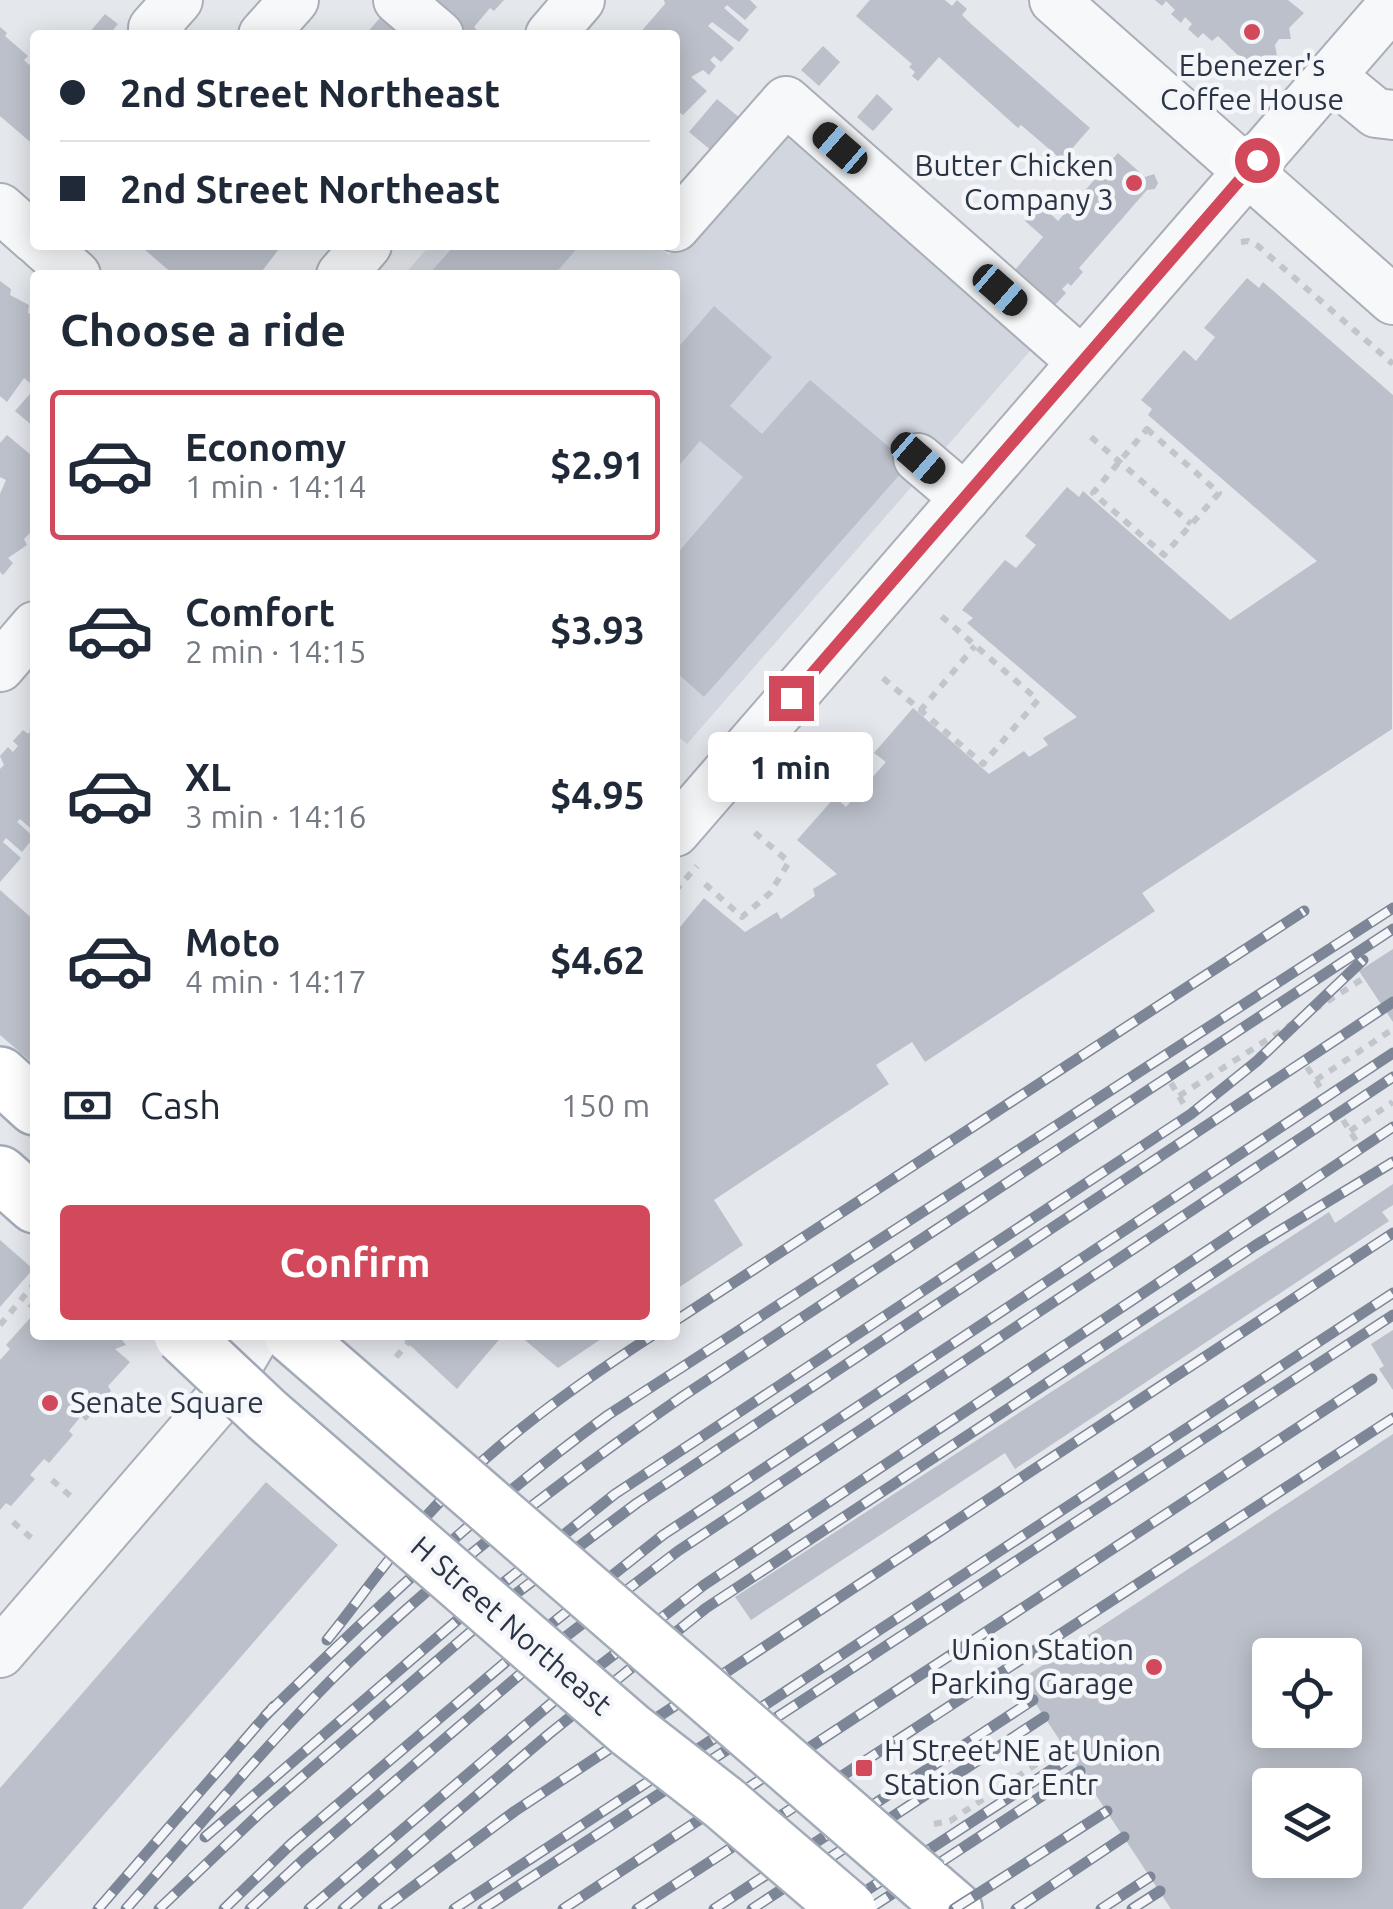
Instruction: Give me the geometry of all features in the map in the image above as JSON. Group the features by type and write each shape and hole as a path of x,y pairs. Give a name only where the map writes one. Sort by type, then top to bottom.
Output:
{"main road":[{"path":"0,1075 30,1102"},
{"path":"0,1174 30,1200"},
{"name":"H Street Northeast","path":"187,1340 267,1415 630,1730 724,1803 848,1909"},
{"path":"298,1340 954,1909"}],"street":[{"path":"155,30 153,28 178,0"},
{"path":"268,30 294,0"},
{"path":"398,0 433,30"},
{"path":"554,30 580,0"},
{"path":"1054,0 1393,300"},
{"path":"686,825 1393,4"},
{"path":"1331,76 1376,113 1393,115"},
{"path":"680,222 786,101 1082,362"},
{"path":"0,208 30,235"},
{"path":"48,250 70,270"},
{"path":"345,270 363,250"},
{"path":"918,458 964,498"},
{"path":"0,665 30,632"},
{"path":"0,1653 215,1404 253,1340"}],"path":[{"path":"1233,249 1244,241 1258,246 1393,364"},
{"path":"1147,429 1219,493 1191,524 1164,555 1093,494 1147,429"},
{"path":"1091,437 1191,524"},
{"path":"883,678 983,764 1038,700 939,614"},
{"path":"920,711 975,646"},
{"path":"680,861 686,825"},
{"path":"705,884 742,916 770,893 790,862 752,830"},
{"path":"1179,1096 1364,978"},
{"path":"1316,1080 1393,1029"},
{"path":"1307,1067 1324,1092"},
{"path":"1171,1084 1186,1108"},
{"path":"1350,1130 1393,1102"},
{"path":"1343,1120 1358,1142"},
{"path":"0,1324 30,1290"},
{"path":"396,1357 408,1343"},
{"path":"52,1480 75,1500"},
{"path":"14,1522 37,1543"},
{"path":"934,1824 950,1821 1064,1746"}],"shaded area":[{"path":"784,123 1037,343 687,744 680,738 680,270 408,270 426,250 663,250 669,255 680,250 680,242"}],"building":[{"path":"413,0 504,0 494,11 490,8 474,27 477,30 448,30"},
{"path":"664,0 750,0 757,7 745,20 727,5 724,8 749,30 739,42 712,22 708,26 734,48 721,62 714,56 710,60 716,66 709,75 703,70 691,77 707,91 683,115 680,30 642,30 665,4"},
{"path":"870,0 945,0 952,6 957,0 967,9 962,15 970,23 1090,128 1062,160 1021,125 1018,128 939,57 918,81 912,76 912,64 856,16"},
{"name":"Ebenezer's Coffee House","path":"1155,0 1288,0 1304,13 1289,28 1291,39 1279,39 1275,45 1277,56 1255,57 1249,66 1218,36 1212,41 1203,33 1198,38 1188,29 1192,24 1185,17 1181,23 1171,14 1175,10 1166,1 1162,6"},
{"path":"392,4 421,30 369,30"},
{"path":"105,14 118,24 113,30 92,30"},
{"path":"0,27 28,56 24,60 30,64 30,142 0,116"},
{"path":"823,46 840,62 819,86 801,70"},
{"path":"877,94 893,109 873,131 857,117"},
{"path":"717,99 741,119 713,152 689,132"},
{"path":"1118,153 1145,177 1154,174 1158,183 1155,189 1147,190 1079,268 1083,272 1071,286 1068,283 1062,289 1066,293 1055,305 1050,301 1044,309 1008,278 1043,237 1025,221 1040,204 1058,221"},
{"path":"145,250 278,250 263,270 168,270"},
{"path":"450,250 576,250 558,270 432,270"},
{"path":"1247,278 1259,288 1263,282 1393,395 1392,729 1142,893 1155,911 925,1062 912,1042 876,1065 889,1084 714,1200 743,1245 680,1287 680,927 704,898 745,932 777,912 781,919 815,896 813,889 837,874 797,840 835,797 846,807 886,762 874,753 913,708 989,774 1024,751 1029,757 1048,745 1043,738 1077,717 967,623 973,618 962,610 1005,560 1016,568 1036,545 1025,536 1067,487 1079,497 1083,491 1230,620 1317,561 1148,415 1152,409 1141,400 1184,350 1196,361 1215,337 1204,328"},
{"path":"0,281 11,289 10,295 29,305 30,383 24,378 7,402 0,396"},
{"path":"714,306 772,357 730,406 762,434 810,380 909,464 704,697 680,675 680,550 743,477 700,441 680,464 680,345"},
{"path":"30,394 30,424 15,411"},
{"path":"7,435 30,454 30,533 24,539 27,545 8,558 13,563 3,575 0,494 6,480 0,477 0,443"},
{"path":"23,730 30,732 30,828 20,819 17,822 30,833 30,842 22,852 6,838 3,842 21,858 0,882 0,769 4,765 0,756 8,747 13,752 18,746 13,741"},
{"path":"0,890 30,917 30,1061 0,1035"},
{"path":"1393,949 1393,1022 1359,971"},
{"path":"1393,1184 1393,1205 1382,1212 1389,1221 1015,1469 1005,1453 751,1620 735,1597 1329,1212 1335,1223"},
{"path":"0,1240 30,1266 30,1272 0,1307"},
{"name":"Senate Square","path":"30,1318 30,1340 122,1340 126,1345 115,1349 130,1362 108,1386 111,1391 86,1421 81,1416 69,1431 73,1435 49,1463 44,1459 30,1475 35,1479 11,1506 6,1503 0,1510 0,1360 10,1349 6,1345"},
{"path":"1393,1330 1393,1390 1379,1369 1384,1366 1371,1344"},
{"path":"404,1340 499,1340 457,1389"},
{"path":"525,1340 600,1340 558,1368"},
{"name":"Union Station Parking Garage","path":"1393,1434 1393,1909 1171,1909 1020,1680"},
{"path":"266,1482 338,1545 22,1909 0,1909 0,1788"}],"railway":[{"path":"265,1716 474,1521 608,1415 1393,908"},
{"path":"680,1318 1304,911"},
{"path":"126,1909 329,1682 412,1604 545,1496 683,1396 1393,929"},
{"path":"205,1837 468,1611 615,1494 1191,1114 1257,1061 1363,960"},
{"path":"159,1909 261,1812 510,1598 637,1503 1393,1002"},
{"path":"224,1909 291,1844 540,1633 663,1535 1393,1053"},
{"path":"250,1909 552,1647 678,1551 1393,1077"},
{"path":"309,1909 554,1701 704,1585 1393,1127"},
{"path":"343,1909 549,1734 706,1608 1256,1245 1393,1162"},
{"path":"383,1909 515,1811 1393,1233"},
{"path":"454,1909 1393,1293"},
{"path":"483,1909 1393,1315"},
{"path":"327,1640 397,1550 462,1480 554,1403 646,1340"},
{"path":"563,1909 1372,1379"},
{"path":"637,1909 1393,1418"},
{"path":"714,1909 1033,1700"},
{"path":"98,1909 274,1706"},
{"path":"752,1909 1044,1717"},
{"path":"838,1909 1071,1757"},
{"path":"869,1909 1080,1771"},
{"path":"954,1909 1107,1811"},
{"path":"1016,1909 1124,1837"},
{"path":"1101,1909 1150,1877"},
{"path":"1132,1909 1160,1891"}],"place":[{"name":"Ebenezer's Coffee House","path":"1252,32"},
{"name":"Butter Chicken Company 3","path":"1134,183"},
{"name":"Senate Square","path":"50,1403"},
{"name":"Union Station Parking Garage","path":"1154,1667"},
{"name":"H Street NE at Union Station Gar Entr","path":"864,1768"}],"route":[{"path":"791,698 1257,160"}]}
